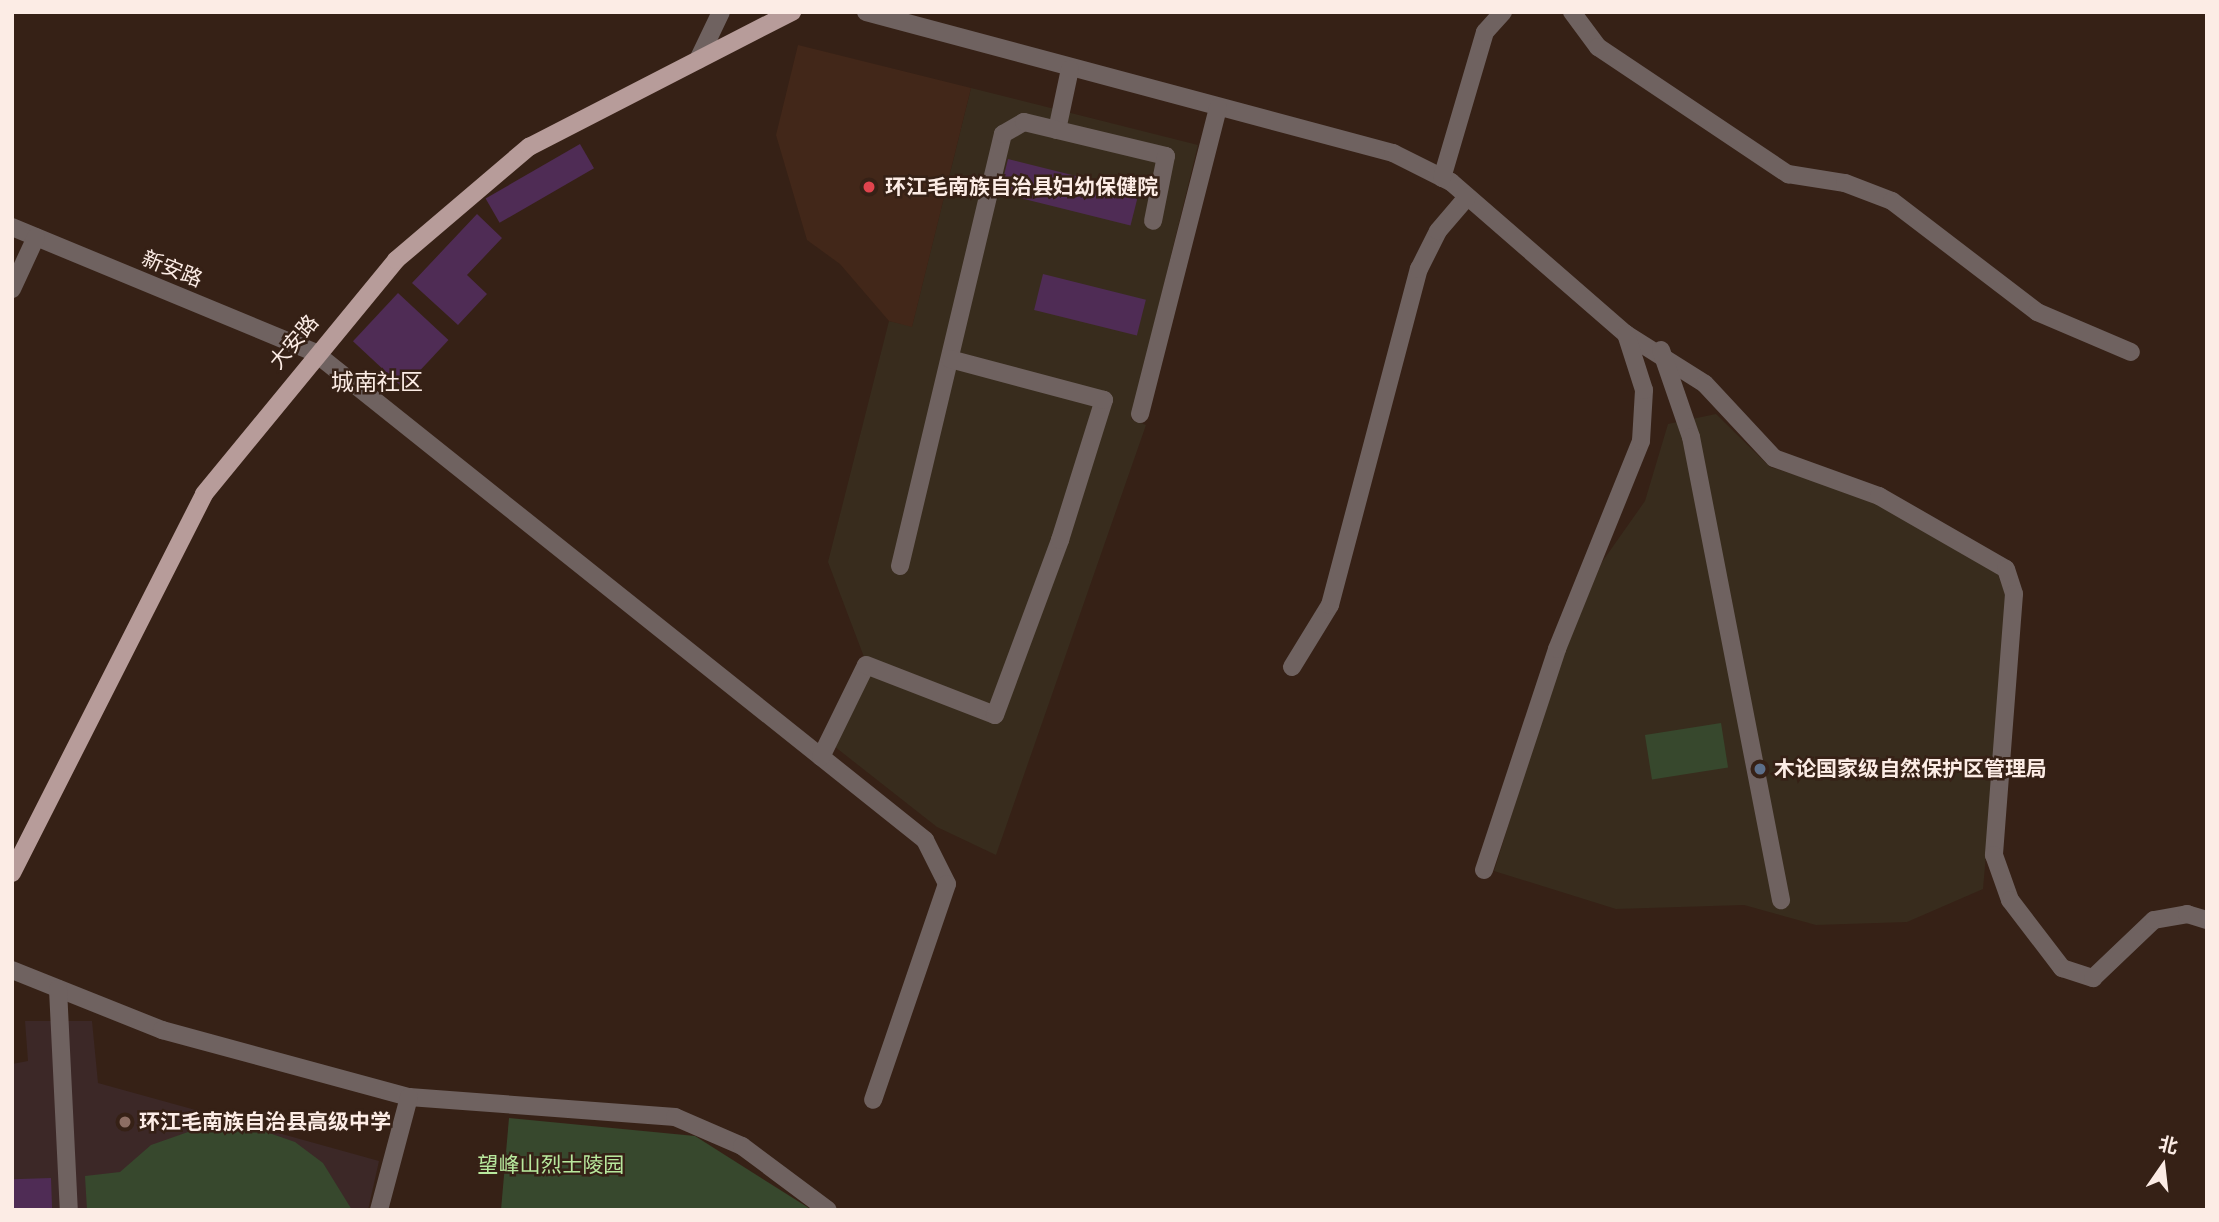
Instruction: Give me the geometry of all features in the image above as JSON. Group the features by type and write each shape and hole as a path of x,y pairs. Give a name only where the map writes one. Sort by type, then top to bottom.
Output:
{"main road":[{"name":"大安路","path":"12,873 204,495 314,352 396,260 491,174 529,147 792,12"}],"street":[{"path":"698,60 721,12"},
{"path":"866,12 1070,69 1394,153 1442,178 1626,334 1661,350 1705,384 1774,458 1879,496 1999,563 2011,577 1994,855 2010,900 2062,968 2093,978 2154,920 2187,914 2207,920"},
{"path":"1442,178 1485,32 1503,12"},
{"path":"1572,12 1598,47 1788,174 1845,183 1892,201 2037,312 2131,352"},
{"path":"1057,130 1070,69"},
{"path":"1140,414 1219,108"},
{"path":"900,566 999,141 1024,122 1166,156 1153,220"},
{"path":"1292,667 1330,605 1419,269 1438,230 1467,197"},
{"name":"新安路","path":"12,227 314,352 925,840 947,884 873,1100"},
{"path":"12,289 36,237"},
{"path":"1484,870 1557,649 1641,441 1644,390 1626,334"},
{"path":"1661,350 1691,437 1781,900"},
{"path":"821,757 866,665 995,715 1060,540 1104,400 950,359"},
{"path":"12,970 162,1030 409,1097 675,1116 742,1146 828,1210"},
{"path":"58,989 69,1210"},
{"path":"379,1210 409,1097"}],"shaded area":[{"name":"环江毛南族自治县妇幼保健院","path":"798,45 971,88 912,327 889,321 840,264 807,240 776,135"},
{"path":"971,88 1198,145 1131,419 1146,425 996,855 937,827 825,739 864,657 828,562 889,321 912,326"},
{"name":"木论国家级自然保护区管理局","path":"1716,414 1770,467 1876,500 1995,567 2008,601 1983,889 1907,922 1816,925 1744,905 1616,909 1494,871 1558,667 1602,562 1645,501 1668,424"},
{"name":"环江毛南族自治县高级中学","path":"25,1021 92,1021 98,1083 379,1161 368,1210 12,1210 12,1064 28,1061"}],"green space":[{"path":"1721,723 1728,767 1652,779 1645,735"},
{"name":"望峰山烈士陵园","path":"509,1118 695,1136 812,1210 501,1210"},
{"path":"208,1125 246,1125 295,1142 323,1163 352,1210 87,1210 85,1176 120,1172 151,1145"}],"building":[{"path":"580,144 594,168 500,223 486,199"},
{"path":"1008,159 1139,192 1131,226 1000,193"},
{"path":"477,214 502,238 467,275 487,294 458,325 412,283"},
{"path":"1043,274 1146,300 1137,336 1034,310"},
{"path":"398,293 448,340 403,388 353,341"},
{"path":"51,1178 52,1210 13,1210 12,1179"}],"place":[{"name":"环江毛南族自治县妇幼保健院","path":"869,187"},
{"name":"木论国家级自然保护区管理局","path":"1760,769"},
{"name":"环江毛南族自治县高级中学","path":"125,1122"}],"district":[{"name":"城南社区","path":"377,382"}]}
